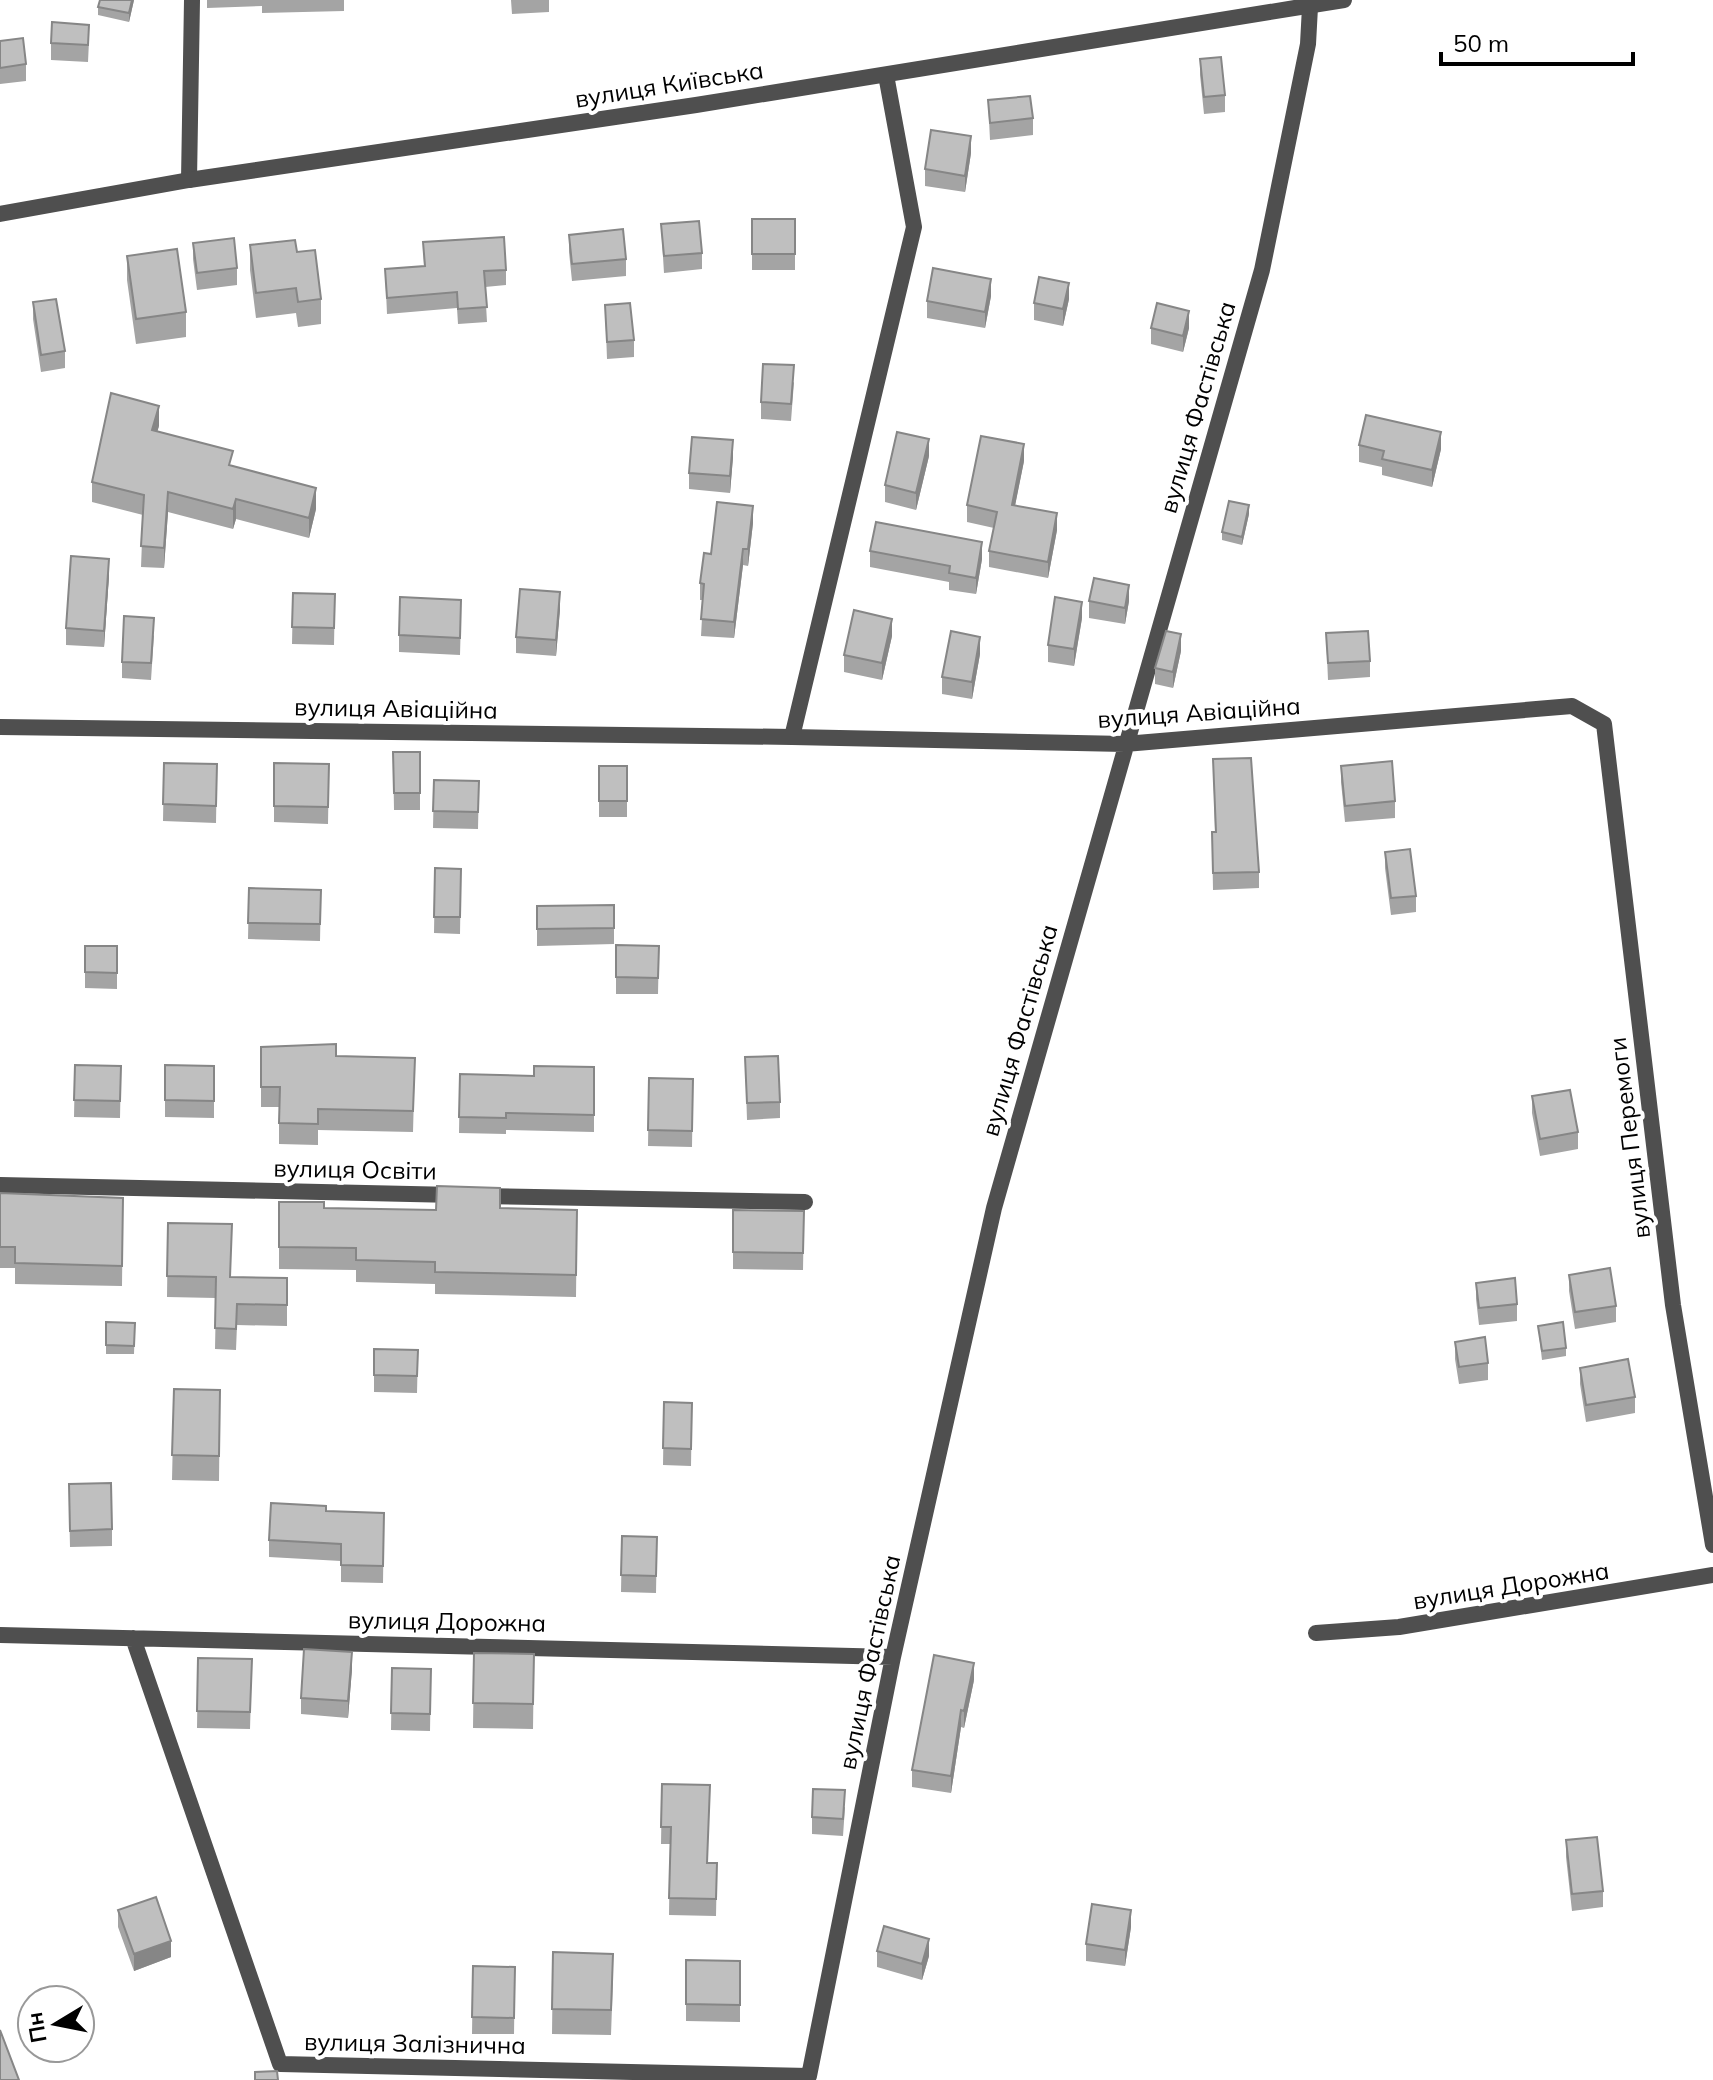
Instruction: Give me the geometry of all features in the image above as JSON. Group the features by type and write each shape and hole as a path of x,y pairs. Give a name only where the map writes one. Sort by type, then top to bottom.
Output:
{"street":[{"path":"189,180 192,0"},
{"name":"вулиця Київська","path":"0,214 189,180 886,75 1344,0"},
{"name":"вулиця Фастівська","path":"809,2076 893,1657 994,1208 1262,270 1308,44 1310,7"},
{"path":"792,737 914,227 886,75"},
{"name":"вулиця Авіаційна","path":"0,727 1125,744 1572,706 1604,724"},
{"name":"вулиця Перемоги","path":"1604,724 1673,1305 1713,1545"},
{"name":"вулиця Освіти","path":"0,1185 805,1202"},
{"name":"вулиця Дорожна","path":"1316,1633 1399,1627 1713,1575"},
{"name":"вулиця Дорожна","path":"0,1635 893,1657"},
{"name":"вулиця Залізнична","path":"133,1638 280,2064 809,2076"}],"building":[{"path":"100,0 132,0 129,13 98,7"},
{"path":"52,22 89,25 88,45 51,43"},
{"path":"23,38 26,64 0,68 0,41"},
{"path":"1221,57 1225,95 1204,97 1200,59"},
{"path":"1030,96 1033,118 990,123 988,100"},
{"path":"931,130 971,136 965,176 925,169"},
{"path":"752,219 795,219 795,254 752,254"},
{"path":"699,221 702,253 664,256 661,224"},
{"path":"623,229 626,259 572,264 569,235"},
{"path":"504,237 506,270 484,271 487,307 458,309 457,292 387,298 385,269 425,266 423,242"},
{"path":"234,238 237,268 197,273 193,243"},
{"path":"295,240 297,252 315,250 321,299 298,302 296,288 256,293 250,245"},
{"path":"177,249 186,312 136,319 127,256"},
{"path":"933,268 991,279 985,312 927,301"},
{"path":"1039,277 1069,283 1063,309 1034,303"},
{"path":"56,299 65,351 41,355 33,302"},
{"path":"630,303 634,340 607,342 605,305"},
{"path":"1157,303 1189,311 1183,336 1151,328"},
{"path":"763,364 794,365 791,404 761,402"},
{"path":"111,393 159,406 152,430 233,451 229,465 316,488 309,518 236,499 233,509 168,492 164,548 141,546 144,495 92,482"},
{"path":"1366,415 1441,432 1432,470 1382,459 1384,451 1359,445"},
{"path":"897,432 929,439 916,493 885,485"},
{"path":"981,436 1024,444 1012,505 1057,513 1048,562 989,551 997,512 967,505"},
{"path":"692,437 733,440 730,476 689,473"},
{"path":"1229,501 1249,505 1242,537 1222,532"},
{"path":"717,502 753,506 748,549 743,549 734,622 701,619 704,584 700,583 704,553 711,554"},
{"path":"876,522 982,542 976,578 949,573 950,566 870,551"},
{"path":"71,556 109,559 104,631 66,628"},
{"path":"1094,578 1129,585 1125,608 1089,601"},
{"path":"520,589 560,592 556,640 516,637"},
{"path":"293,593 335,594 334,628 292,627"},
{"path":"400,597 461,600 460,638 399,635"},
{"path":"1055,597 1082,602 1074,649 1048,645"},
{"path":"854,610 892,619 882,663 844,655"},
{"path":"124,616 154,618 151,663 122,662"},
{"path":"951,631 980,637 972,682 942,677"},
{"path":"1166,631 1181,634 1173,672 1155,668"},
{"path":"1368,631 1370,661 1328,663 1326,633"},
{"path":"393,752 420,752 420,793 394,793"},
{"path":"1251,758 1259,872 1213,873 1212,832 1216,832 1213,759"},
{"path":"1392,761 1395,801 1345,806 1341,766"},
{"path":"164,763 217,764 216,806 163,804"},
{"path":"274,763 329,764 328,807 274,806"},
{"path":"599,766 627,766 627,801 599,801"},
{"path":"434,780 479,781 478,812 433,811"},
{"path":"1410,849 1416,896 1391,898 1385,852"},
{"path":"435,868 461,869 460,917 434,917"},
{"path":"249,888 321,890 320,924 248,923"},
{"path":"614,905 614,928 537,929 537,906"},
{"path":"616,945 659,946 658,978 616,977"},
{"path":"85,946 117,946 117,973 85,972"},
{"path":"336,1044 336,1056 415,1058 413,1111 318,1109 318,1124 279,1123 280,1087 261,1087 261,1047"},
{"path":"778,1056 780,1102 747,1103 745,1057"},
{"path":"75,1065 121,1066 120,1101 74,1100"},
{"path":"165,1065 214,1066 214,1101 165,1100"},
{"path":"534,1066 594,1067 594,1115 506,1113 506,1118 459,1117 460,1074 534,1076"},
{"path":"649,1078 693,1079 692,1131 648,1130"},
{"path":"1570,1090 1578,1132 1540,1139 1532,1096"},
{"path":"437,1186 500,1188 500,1208 577,1210 576,1275 435,1272 435,1262 356,1260 356,1248 279,1247 279,1202 324,1202 324,1208 436,1210"},
{"path":"0,1193 123,1198 122,1266 15,1263 15,1247 0,1247"},
{"path":"733,1210 804,1211 803,1253 733,1252"},
{"path":"168,1223 232,1224 230,1277 287,1278 287,1305 237,1304 236,1329 215,1328 216,1277 167,1276"},
{"path":"1610,1268 1616,1306 1575,1312 1569,1275"},
{"path":"1515,1278 1517,1304 1479,1308 1476,1283"},
{"path":"106,1322 135,1323 134,1346 106,1345"},
{"path":"1563,1322 1566,1348 1542,1351 1538,1326"},
{"path":"1485,1337 1488,1363 1459,1367 1455,1342"},
{"path":"374,1349 418,1350 417,1376 374,1375"},
{"path":"1628,1359 1635,1397 1586,1405 1580,1368"},
{"path":"174,1389 220,1390 219,1456 172,1455"},
{"path":"664,1402 692,1403 691,1449 663,1448"},
{"path":"111,1483 112,1529 70,1531 69,1484"},
{"path":"271,1503 326,1506 326,1511 384,1513 383,1566 341,1565 341,1544 269,1540"},
{"path":"622,1536 657,1537 656,1576 621,1575"},
{"path":"304,1649 352,1652 348,1701 301,1698"},
{"path":"474,1653 534,1654 533,1704 473,1703"},
{"path":"934,1655 974,1663 964,1711 961,1710 951,1776 912,1770"},
{"path":"198,1658 252,1659 250,1712 197,1711"},
{"path":"392,1668 431,1669 430,1714 391,1713"},
{"path":"662,1784 710,1785 707,1863 717,1863 716,1899 669,1898 671,1827 661,1827"},
{"path":"813,1789 845,1790 843,1819 812,1817"},
{"path":"1597,1837 1603,1891 1572,1894 1566,1840"},
{"path":"156,1897 171,1941 134,1954 118,1910"},
{"path":"1092,1904 1131,1910 1125,1950 1086,1944"},
{"path":"884,1926 929,1939 922,1964 877,1951"},
{"path":"553,1952 613,1954 611,2010 552,2009"},
{"path":"686,1960 740,1961 740,2005 686,2004"},
{"path":"473,1966 515,1967 514,2018 472,2017"},
{"path":"0,2030 19,2080 0,2080"},
{"path":"277,2071 278,2080 255,2080 255,2072"}]}
